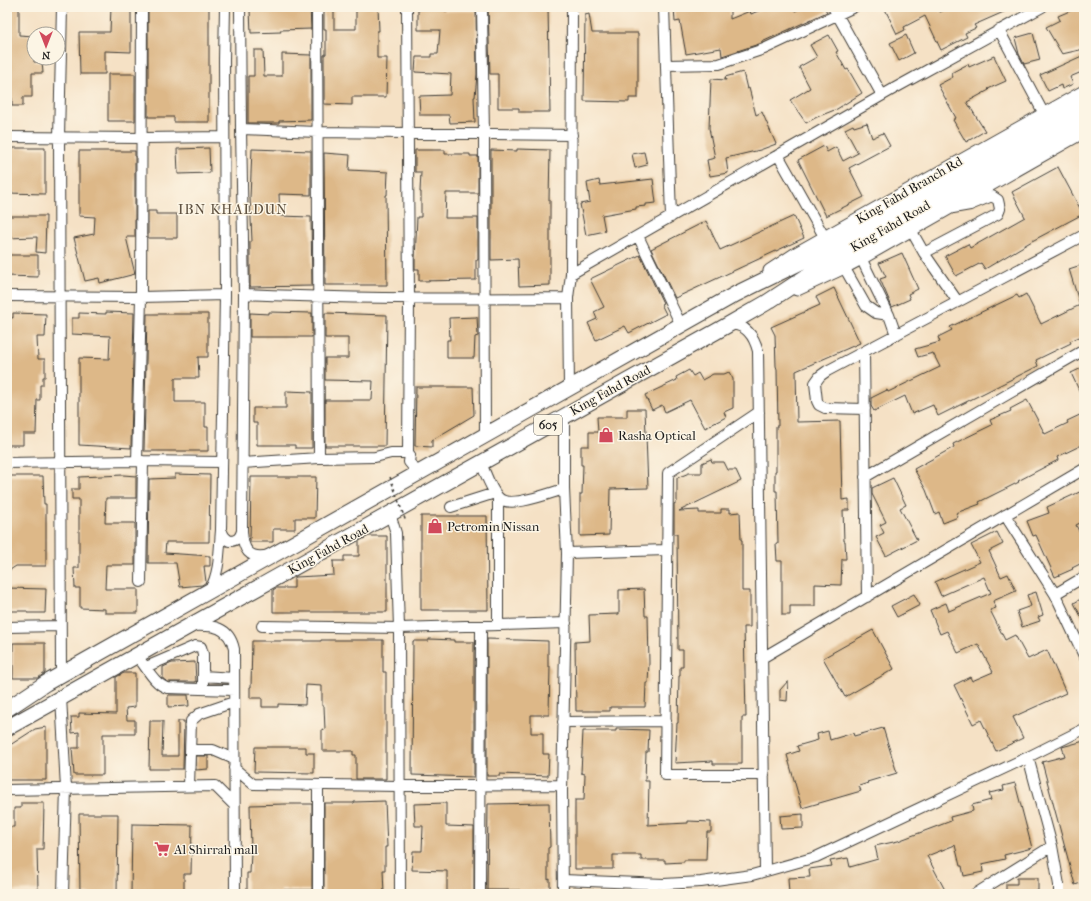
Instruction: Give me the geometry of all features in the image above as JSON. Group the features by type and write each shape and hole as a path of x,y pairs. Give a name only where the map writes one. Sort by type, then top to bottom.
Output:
{"highway":[{"name":"King Fahd Road","path":"7,709 60,675 736,294 803,261 1084,104"},
{"name":"King Fahd Road","path":"7,728 61,697 141,661 190,626 726,326 766,303 833,259 1084,116"}],"main road":[{"name":"King Fahd Branch Rd","path":"736,294 796,254 1084,92"},
{"path":"766,303 861,258 1084,131"},
{"path":"7,701 46,683"}],"street":[{"path":"60,675 59,137 62,7"},
{"path":"141,582 140,461 142,7"},
{"path":"210,590 216,579 221,530 225,295 225,7"},
{"path":"240,7 244,294 242,531 243,543 250,553 260,556 279,552"},
{"path":"317,7 319,458"},
{"path":"407,7 409,299 408,453 410,455 409,462 418,473"},
{"path":"482,7 485,436"},
{"path":"569,388 568,298 571,274 572,7"},
{"path":"664,7 671,217"},
{"path":"666,65 719,64 764,49 835,11 854,7"},
{"path":"571,274 882,95 1042,7"},
{"path":"835,11 882,95"},
{"path":"999,30 1044,114"},
{"path":"241,130 572,135"},
{"path":"7,137 224,137"},
{"path":"778,155 825,238"},
{"path":"924,253 998,214 1000,209 998,200 992,196 970,205 949,208"},
{"path":"911,230 924,253 958,302"},
{"path":"865,409 825,408 819,406 815,382 820,376 1084,235"},
{"path":"638,236 681,325"},
{"path":"861,258 889,315 896,335"},
{"path":"844,267 866,306 876,313 889,315"},
{"path":"244,294 409,299 568,298"},
{"path":"7,296 141,297 225,295"},
{"path":"726,326 741,325 746,329 756,343 758,351 765,871"},
{"path":"865,477 1084,350"},
{"path":"864,352 867,597"},
{"path":"759,412 668,473 665,775 764,775"},
{"path":"563,894 562,785 567,552 564,489 564,416"},
{"path":"243,463 319,458 375,457 408,453"},
{"path":"7,463 140,461 222,462"},
{"path":"481,463 497,495 502,501 517,502 564,489"},
{"path":"762,658 1084,469"},
{"path":"451,507 497,495"},
{"path":"497,495 498,625"},
{"path":"390,514 396,533 400,894"},
{"path":"1005,516 1055,594 1084,656"},
{"path":"221,530 229,541 237,540 242,531"},
{"path":"567,552 667,550"},
{"path":"1055,594 1084,578"},
{"path":"262,626 398,628 481,627 566,623"},
{"path":"7,627 60,626"},
{"path":"190,626 214,626 222,630 232,641 234,649 235,894"},
{"path":"480,894 481,627"},
{"path":"203,689 203,654 201,647 195,646 141,661 156,682 167,688 234,690"},
{"path":"203,676 234,678"},
{"path":"61,697 66,788 63,894"},
{"path":"189,786 191,721 194,716 234,702"},
{"path":"564,722 666,721"},
{"path":"563,880 664,889 752,875 816,857 1084,729"},
{"path":"190,750 213,750 234,763 253,784 481,787 562,785"},
{"path":"1028,757 1052,846 1059,885 1059,894"},
{"path":"318,785 318,894"},
{"path":"7,790 215,786 234,805"},
{"path":"975,894 1052,846"}],"path":[{"path":"390,477 406,522"}],"building":[{"path":"7,7 19,7 19,35 26,35 26,66 42,66 43,73 32,73 32,97 23,97 23,106 12,106 12,98 7,98"},
{"path":"111,7 131,7 131,52 105,51 105,74 80,74 79,32 110,32"},
{"path":"148,7 209,7 209,122 174,122 174,117 148,117"},
{"path":"286,7 310,7 311,29 251,33 250,10 286,9"},
{"path":"324,7 334,7 334,29 356,29 356,7 378,7 379,31 377,31 377,58 387,58 386,97 352,97 352,105 324,104 324,55 326,54 326,29 324,29"},
{"path":"420,7 445,7 445,11 476,11 477,74 474,97 475,122 450,123 449,115 420,115 419,96 450,95 451,74 415,72 416,57 431,57 431,54 438,54 440,30 418,30 418,10 420,10"},
{"path":"488,7 548,8 550,112 519,112 519,108 498,108 498,74 490,74"},
{"path":"674,7 730,7 730,19 750,11 751,14 768,7 793,7 795,11 804,7 824,7 827,12 762,43 722,56 721,48 686,54 680,21 675,22"},
{"path":"884,7 938,7 940,12 951,7 1015,7 974,25 976,28 965,33 967,37 941,50 925,16 904,27 905,30 897,34"},
{"path":"1079,7 1084,7 1084,49 1062,54 1046,27 1060,20 1058,16"},
{"path":"589,14 592,33 638,33 638,98 629,98 629,102 584,101 585,15"},
{"path":"1033,33 1040,60 1024,64 1019,54 1015,38"},
{"path":"829,35 846,70 848,69 862,93 837,109 806,123 790,100 810,88 799,67 817,57 810,45"},
{"path":"906,35 914,53 899,61 890,43"},
{"path":"254,50 263,50 264,76 282,76 282,54 311,55 311,120 279,121 279,123 248,123 248,76 254,76"},
{"path":"1084,55 1084,71 1070,77 1073,84 1062,89 1061,85 1048,91 1040,75"},
{"path":"994,56 1006,81 988,89 989,90 967,102 985,131 966,142 953,120 956,118 938,85 953,77 951,73 968,64 969,67"},
{"path":"743,72 756,115 762,112 776,144 760,150 726,158 728,173 710,176 707,160 715,158 709,128 711,79 726,80 725,77"},
{"path":"108,74 135,74 135,121 108,121"},
{"path":"867,123 872,138 883,133 890,146 849,168 864,197 826,216 798,160 824,146 827,152 836,147 843,161 858,153 845,129 853,125 854,127"},
{"path":"45,148 45,194 7,193 7,149"},
{"path":"209,148 210,173 178,174 177,149"},
{"path":"252,149 311,151 311,195 279,194 280,216 311,217 312,286 250,287 250,241 252,241 250,198"},
{"path":"517,149 550,150 550,285 519,286 518,259 491,260 491,150 517,151"},
{"path":"415,150 445,150 445,154 470,154 470,156 478,156 478,193 446,193 445,218 478,218 478,260 476,260 476,280 419,281 419,269 415,269 415,260 417,217 421,217 421,172 415,172"},
{"path":"79,151 135,151 135,237 126,237 135,274 100,283 99,278 85,281 74,238 94,234 95,217 79,216"},
{"path":"644,152 647,165 635,168 632,154"},
{"path":"324,153 350,155 349,170 388,172 386,195 387,285 325,285"},
{"path":"1058,167 1083,214 1032,241 985,269 981,263 956,276 945,256 968,244 970,248 1025,217 1012,192"},
{"path":"653,179 656,203 636,207 636,209 602,215 605,231 586,235 580,204 590,202 587,183 599,180 600,185"},
{"path":"148,211 156,211 156,214 177,214 177,238 148,238"},
{"path":"7,216 46,216 45,253 36,252 37,237 7,238"},
{"path":"794,216 804,238 675,298 651,249 706,221 720,250"},
{"path":"902,253 918,289 908,294 910,299 892,307 880,279 886,277 879,263"},
{"path":"7,255 38,255 38,277 7,276"},
{"path":"640,255 663,303 661,304 666,314 629,333 625,326 596,340 588,323 597,319 594,312 604,307 590,279"},
{"path":"1081,265 1084,276 1084,335 1036,360 1038,366 938,416 933,405 912,414 905,396 874,411 871,406 871,398 887,390 888,392 940,367 933,353 918,357 915,349 940,342 938,337 952,330 950,327 1017,295 1019,298 1026,294 1041,324 1080,305 1069,269"},
{"path":"834,288 860,343 796,371 797,422 840,421 842,500 849,499 849,510 843,510 846,559 842,559 841,585 815,584 815,606 790,606 790,615 782,615 782,561 777,561 776,544 778,544 777,491 775,491 776,426 778,426 777,369 775,335 771,327 820,305 816,297"},
{"path":"106,312 134,313 131,448 79,445 79,358 109,359 110,336 72,334 72,318 79,318 79,313 106,314"},
{"path":"269,312 312,313 312,337 250,337 250,313 269,314"},
{"path":"13,313 46,314 45,337 37,337 38,359 45,359 45,377 43,377 43,385 40,385 40,400 37,400 36,434 23,434 23,445 7,445 7,317 13,318"},
{"path":"325,313 387,315 385,446 325,446 325,400 372,400 373,381 325,380 325,358 348,358 348,338 325,338"},
{"path":"147,314 208,314 208,357 198,357 199,378 175,378 175,402 205,402 205,427 208,427 208,451 144,451"},
{"path":"477,317 478,336 475,337 474,358 447,358 447,340 450,340 449,318"},
{"path":"1084,367 1084,401 1071,373"},
{"path":"689,370 693,376 698,373 702,380 713,374 724,374 729,372 733,379 733,408 724,412 726,417 705,428 690,400 665,412 662,405 652,410 645,395 677,380 676,377"},
{"path":"416,387 473,387 474,415 432,440 432,447 415,446"},
{"path":"286,391 312,392 312,448 295,448 295,445 257,445 257,423 253,423 253,408 286,408"},
{"path":"1027,400 1045,434 1068,423 1067,421 1084,413 1084,444 1057,457 1058,460 1018,481 1019,482 979,502 980,504 956,513 958,517 943,523 939,512 935,514 926,490 914,469 954,447 953,444 992,425 990,420 1011,411 1010,409"},
{"path":"627,409 645,409 648,488 610,489 609,535 580,536 580,494 582,494 583,465 581,465 581,446 589,446 589,432 598,432 597,417 627,417"},
{"path":"711,459 712,462 724,462 728,470 736,470 741,481 679,511 699,510 699,513 721,513 721,509 730,509 730,513 740,512 742,540 742,591 750,591 750,627 744,627 746,717 742,717 742,764 713,764 713,761 675,763 679,676 680,667 683,667 683,650 678,650 677,534 674,534 674,504 677,502 677,478 689,473 702,473 702,463"},
{"path":"175,474 210,475 209,542 166,542 165,553 210,556 210,566 204,566 206,582 202,585 180,587 176,563 148,563 149,479 175,478"},
{"path":"123,475 136,476 136,498 106,498 105,523 135,523 135,565 106,565 105,589 138,589 138,613 105,613 105,609 80,608 80,588 75,588 74,568 79,568 79,499 72,499 72,489 79,489 79,477"},
{"path":"7,476 43,476 44,504 46,504 46,566 16,566 7,572"},
{"path":"251,477 316,477 315,518 295,518 295,529 273,529 273,542 250,542"},
{"path":"893,478 906,505 900,508 917,540 886,556 876,537 884,533 880,525 886,522 872,494 872,488"},
{"path":"1084,490 1084,521 1076,525 1084,542 1084,562 1055,577 1036,535 1033,536 1027,521 1049,513 1047,507"},
{"path":"421,516 487,516 488,610 421,610"},
{"path":"997,532 1003,544 989,551 1001,577 1008,574 1016,591 993,601 996,608 990,610 1005,640 1015,635 1028,659 1047,650 1066,693 1013,717 1023,738 996,751 981,720 973,724 954,685 970,677 972,681 993,672 978,644 958,653 947,631 940,634 930,610 946,603 949,611 991,593 984,577 941,596 935,582 980,562 971,545"},
{"path":"369,536 387,536 387,612 273,612 273,590 276,588 294,588 294,578 296,577 334,575 333,561 344,561 344,556 359,556 359,541"},
{"path":"7,588 46,589 45,613 7,611"},
{"path":"644,589 645,616 648,616 649,663 645,707 610,707 610,711 576,711 575,642 590,641 589,615 619,614 619,590"},
{"path":"1036,592 1043,615 1038,617 1040,621 1022,627 1017,611 1031,606 1027,595"},
{"path":"914,594 920,605 897,617 891,606"},
{"path":"1084,597 1084,622 1074,603"},
{"path":"873,630 894,669 845,697 823,658"},
{"path":"429,639 454,640 454,642 474,642 474,777 412,775 413,641 429,641"},
{"path":"487,639 548,641 548,666 550,666 549,715 531,715 531,733 543,733 543,754 549,754 548,776 500,774 500,776 487,776"},
{"path":"383,640 383,672 386,672 386,779 356,779 356,755 353,755 353,751 322,751 322,729 325,730 324,706 322,706 322,686 306,685 305,705 278,704 278,707 262,707 262,698 250,698 252,641"},
{"path":"13,643 45,643 45,673 38,678 13,678"},
{"path":"195,662 196,682 168,682 163,679 163,667 172,663"},
{"path":"124,673 135,673 135,707 126,708 127,720 135,720 135,734 103,734 103,775 74,775 72,748 79,748 79,732 72,733 71,717 79,717 79,713 116,714 116,677"},
{"path":"788,681 787,701 780,700 780,690"},
{"path":"168,695 188,695 189,706 168,707"},
{"path":"150,721 163,721 162,756 178,756 178,721 184,721 183,769 149,769"},
{"path":"46,727 46,780 7,780 7,747 35,729"},
{"path":"883,728 897,773 859,786 861,791 802,808 787,755 799,751 797,746 818,740 817,734 828,731 830,740 853,733 854,736"},
{"path":"616,729 649,730 648,752 646,752 645,781 649,781 648,825 688,823 688,821 711,822 711,832 707,832 706,860 684,860 684,862 665,863 665,860 641,860 641,855 613,855 613,869 575,869 575,800 584,800 585,774 581,773 583,731 616,731"},
{"path":"1084,741 1084,882 1075,885 1042,762 1065,756 1062,747"},
{"path":"255,747 306,747 306,753 314,753 314,773 254,772"},
{"path":"196,756 208,756 208,769 196,770"},
{"path":"1015,783 1032,848 1004,855 1005,859 982,864 983,872 964,876 955,845 927,856 945,890 938,894 789,894 788,878 810,877 809,869 832,866 830,861 848,858 850,867 878,859 875,846 898,841 951,821 950,817 973,811 972,805 991,800 989,793 1004,790 1003,786"},
{"path":"385,801 387,847 385,847 385,870 383,870 384,894 326,894 326,892 324,892 324,803"},
{"path":"21,803 44,803 43,849 37,849 38,890 7,891 7,827 14,827 14,808 21,808"},
{"path":"446,803 446,826 474,827 474,894 447,894 447,871 412,870 413,851 422,851 423,826 415,826 414,804"},
{"path":"549,803 550,847 548,848 548,880 550,879 550,890 487,890 488,804"},
{"path":"312,804 312,890 281,890 281,893 247,893 247,873 250,873 251,852 250,805"},
{"path":"79,814 118,814 117,894 80,894"},
{"path":"803,814 803,828 781,829 780,816"},
{"name":"Al Shirrah mall","path":"132,824 192,825 191,874 184,874 184,894 131,894"},
{"path":"1017,878 1038,878 1038,891 1034,891 1034,894 1006,894 1006,884 1017,884"}],"place":[{"name":"Rasha Optical","path":"606,435"},
{"name":"Petromin Nissan","path":"435,526"},
{"name":"Al Shirrah mall","path":"162,849"}],"district":[{"name":"IBN KHALDUN","path":"233,209"}]}
